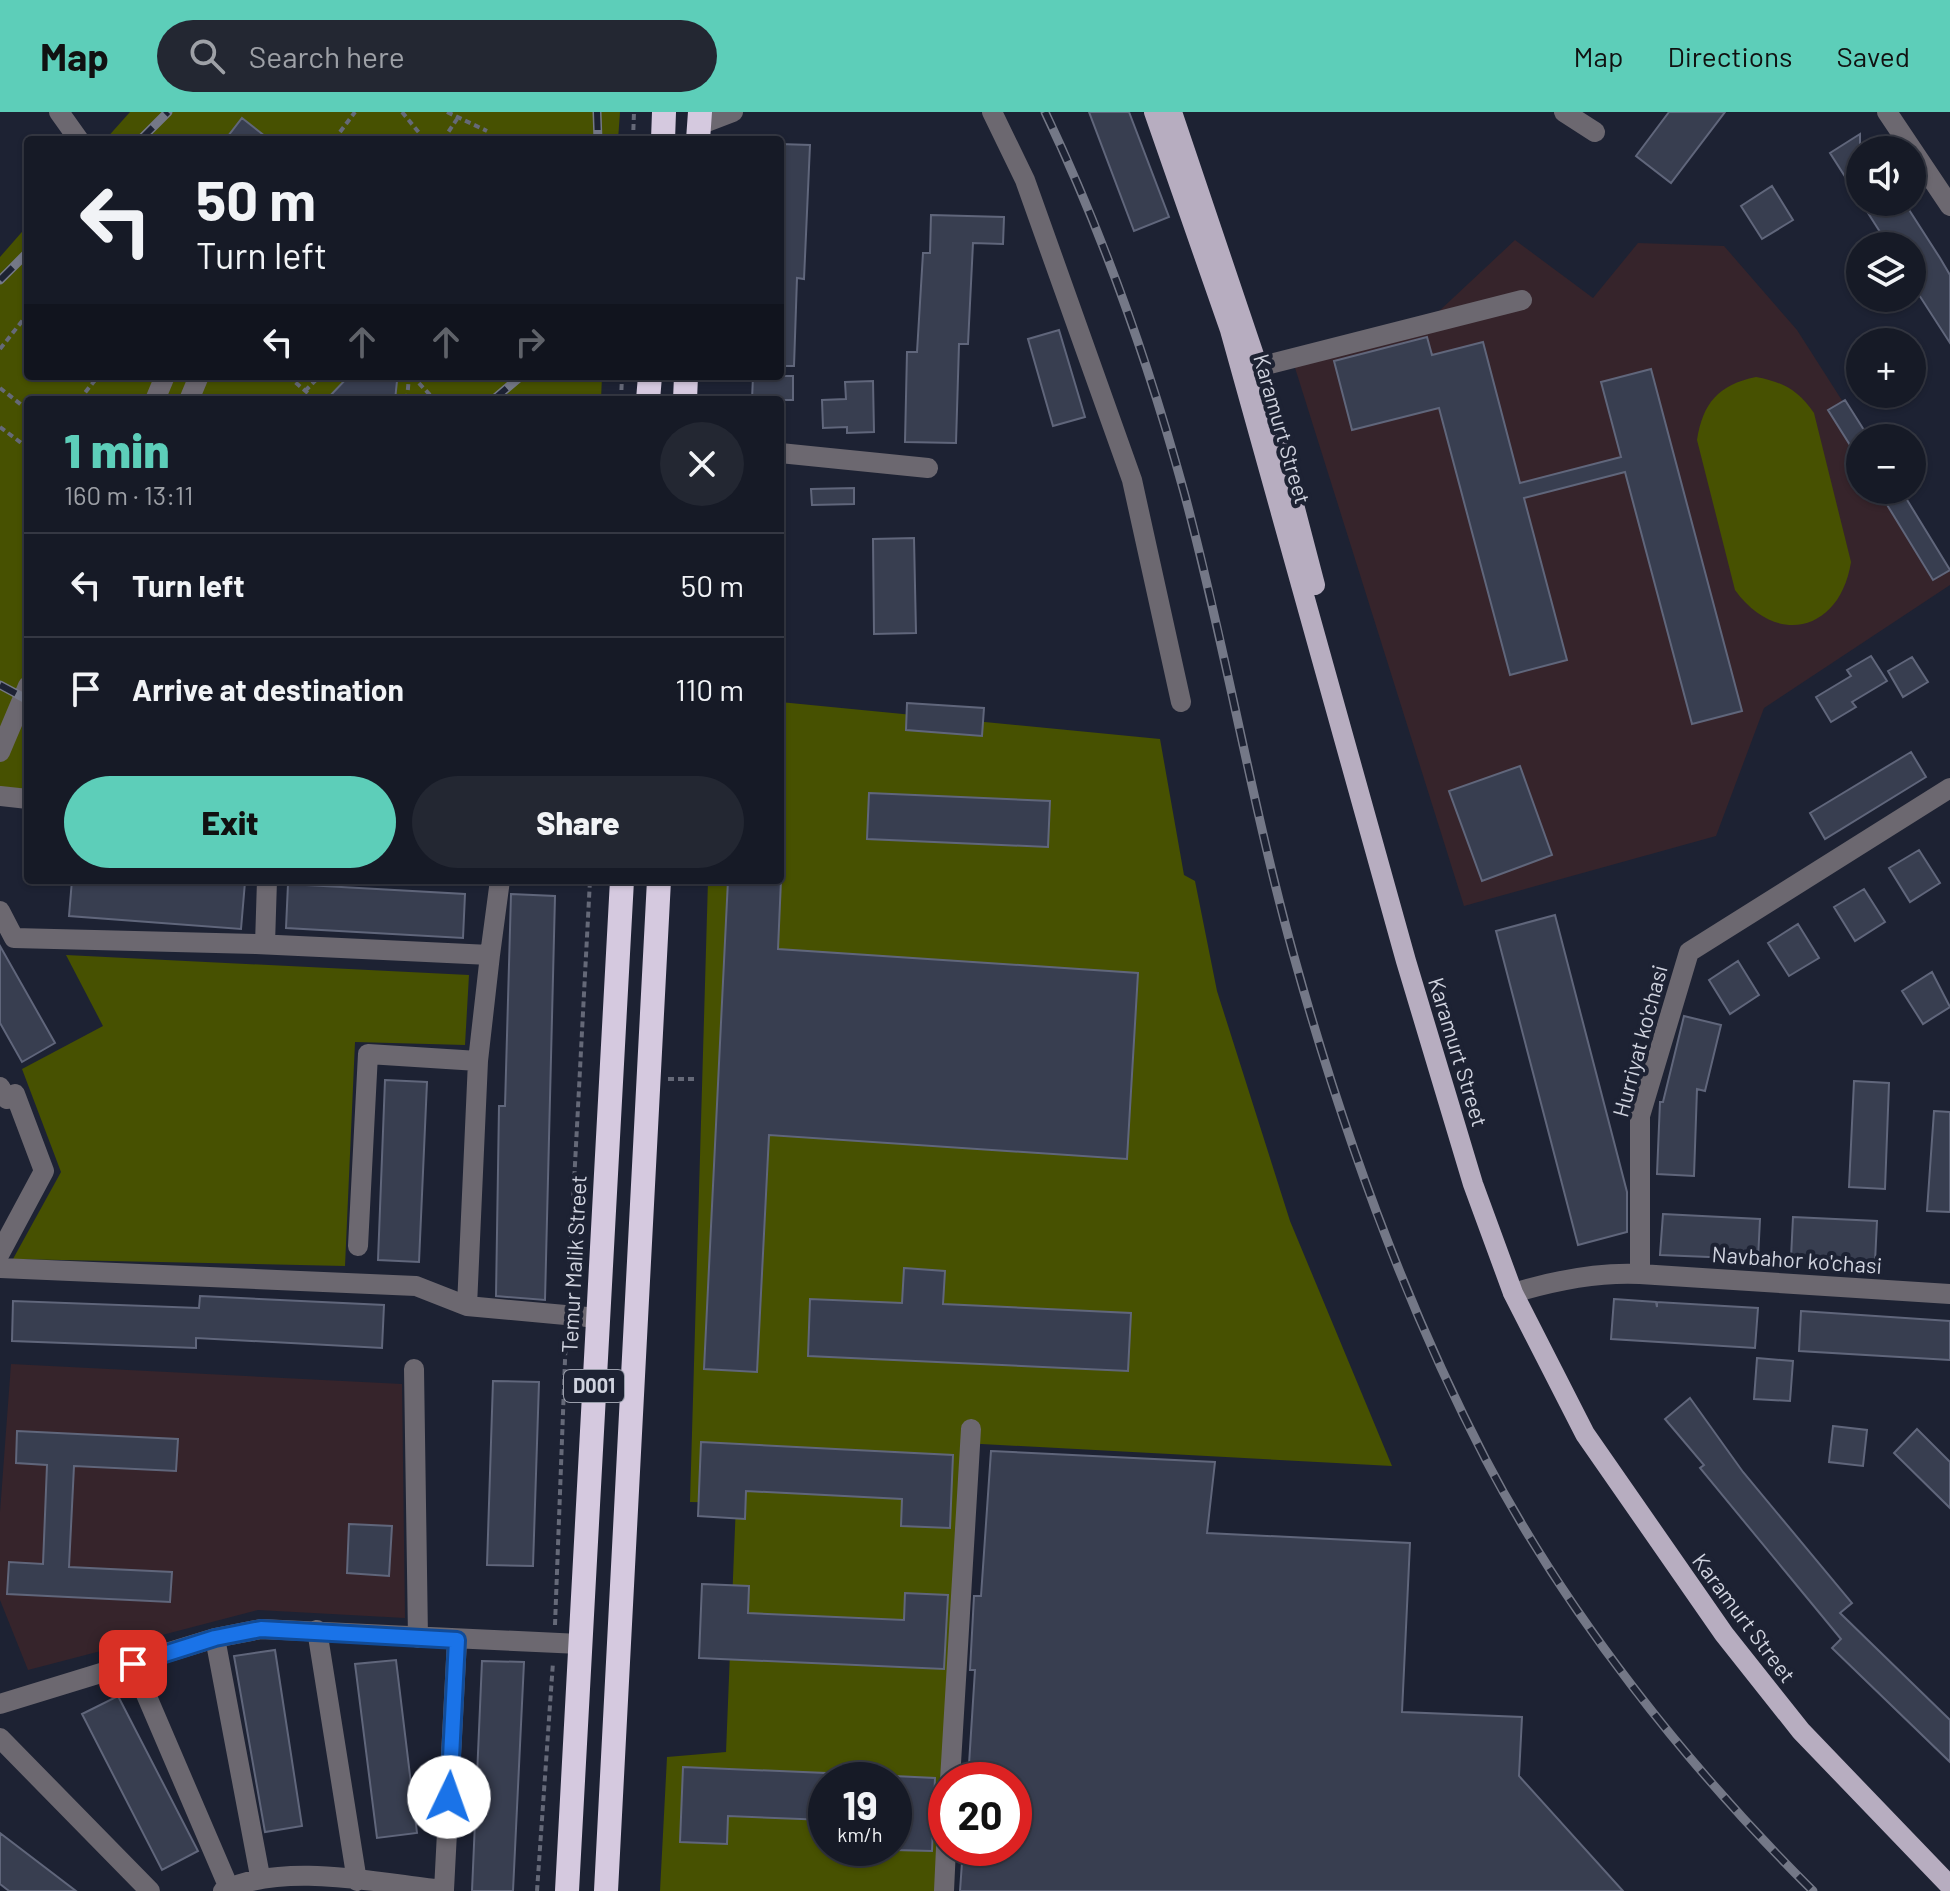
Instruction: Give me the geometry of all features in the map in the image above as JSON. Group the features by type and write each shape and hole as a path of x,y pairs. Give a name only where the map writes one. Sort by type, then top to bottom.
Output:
{"highway":[{"path":"663,136 664,112"},
{"name":"Temur Malik Street","path":"567,1891 622,884"},
{"name":"D001","path":"606,1891 659,884"},
{"path":"615,981 654,984"},
{"path":"605,1169 644,1174"}],"main road":[{"name":"Karamurt Street","path":"1154,112 1230,330 1406,961 1473,1184 1517,1292 1585,1434 1724,1634 1801,1731 1950,1886"},
{"name":"Karamurt Street","path":"1172,112 1258,367 1414,958 1517,1292 1593,1430 1663,1536 1807,1725 1950,1875"}],"street":[{"path":"59,112 76,136"},
{"path":"699,126 733,112"},
{"path":"992,112 1025,180 1132,480 1181,702"},
{"path":"1564,112 1595,132"},
{"path":"1887,112 1948,198"},
{"path":"1258,367 1522,300"},
{"path":"784,453 928,468"},
{"path":"0,752 24,695"},
{"name":"Hurriyat ko'chasi","path":"1640,1274 1640,1116 1689,952 1950,788"},
{"path":"0,796 24,799"},
{"path":"265,944 267,884"},
{"path":"467,1306 478,1061 499,884"},
{"path":"0,911 14,938 265,944 490,955"},
{"path":"358,1246 368,1054 478,1061"},
{"path":"0,1253 44,1171 15,1094 2,1097"},
{"path":"0,1268 416,1286 467,1306 598,1318"},
{"path":"1517,1292 1622,1273 1640,1274"},
{"name":"Navbahor ko'chasi","path":"1640,1274 1950,1294"},
{"path":"414,1369 418,1638"},
{"path":"951,1762 971,1429"},
{"path":"0,1704 215,1638 261,1629 580,1644"},
{"path":"317,1630 357,1881"},
{"path":"215,1638 260,1876"},
{"path":"133,1664 226,1890 260,1876 357,1881 444,1891 457,1640"},
{"path":"0,1738 150,1891"},
{"path":"944,1891 945,1866"}],"path":[{"path":"337,136 355,112"},
{"path":"402,112 422,136"},
{"path":"447,112 487,131"},
{"path":"633,136 634,112"},
{"path":"446,136 457,119"},
{"path":"0,349 24,321"},
{"path":"82,396 95,380"},
{"path":"293,380 311,396"},
{"path":"305,391 316,380"},
{"path":"415,380 431,396"},
{"path":"0,388 24,407"},
{"path":"0,427 24,444"},
{"path":"537,1891 555,1643 567,1315 590,884"}],"shaded area":[{"path":"1515,240 1593,298 1638,243 1724,246 1797,330 1857,424 1846,424 1846,504 1908,504 1950,570 1950,585 1764,708 1716,836 1464,906 1291,355 1437,313"},
{"path":"11,1364 402,1384 405,1618 258,1610 28,1670 0,1600 0,1512"}],"green space":[{"path":"130,112 620,112 618,136 109,136"},
{"path":"24,230 24,380 602,380 601,396 24,396 24,795 0,794 0,257"},
{"path":"1756,377 1789,388 1814,413 1851,562 1845,586 1834,604 1820,617 1804,624 1787,625 1769,620 1751,608 1735,590 1697,440 1703,416 1714,398 1732,385"},
{"path":"784,702 1160,739 1184,875 1195,881 1217,991 1290,1221 1392,1466 963,1443 947,1762 928,1762 928,1866 948,1866 951,1891 660,1891 667,1757 726,1752 736,1503 690,1502 708,884 784,884"},
{"path":"66,955 469,975 465,1045 355,1042 345,1266 13,1259 61,1172 22,1069 103,1026"}],"building":[{"path":"1089,112 1129,112 1169,217 1134,231"},
{"path":"1669,112 1725,112 1671,183 1636,156"},
{"path":"242,118 265,136 228,136"},
{"path":"1846,143 1846,178 1830,153"},
{"path":"784,144 810,145 804,279 797,278 794,366 784,366"},
{"path":"1772,186 1793,220 1762,239 1741,206"},
{"path":"931,215 1004,217 1003,244 973,243 968,344 959,344 956,443 905,442 907,352 917,352 923,253 930,253"},
{"path":"1870,216 1913,216 1923,232 1880,232"},
{"path":"1926,236 1950,275 1950,343 1926,306"},
{"path":"1059,330 1085,417 1053,426 1028,339"},
{"path":"1427,337 1432,355 1483,342 1520,483 1621,457 1601,382 1651,369 1742,711 1692,724 1625,472 1524,498 1567,660 1510,675 1439,408 1352,430 1334,361"},
{"path":"784,376 793,376 793,400 784,400 784,396 752,396 753,380 784,380"},
{"path":"345,380 397,381 395,396 330,396"},
{"path":"873,381 874,432 847,433 847,427 823,428 822,400 846,399 845,382"},
{"path":"1845,400 1846,408 1850,408 1860,424 1846,424 1846,439 1828,410"},
{"path":"854,488 854,504 812,505 811,489"},
{"path":"1887,504 1910,504 1950,570 1933,580"},
{"path":"914,538 916,633 874,634 873,539"},
{"path":"1871,656 1887,681 1852,702 1856,707 1831,722 1816,697 1851,676 1847,670"},
{"path":"1912,657 1928,682 1903,697 1888,671"},
{"path":"907,703 984,708 982,736 906,730"},
{"path":"1911,752 1926,777 1825,839 1810,813"},
{"path":"1520,766 1552,855 1482,881 1449,791"},
{"path":"869,793 1050,801 1048,847 867,839"},
{"path":"1919,850 1940,883 1910,902 1889,868"},
{"path":"72,884 245,884 241,929 69,916"},
{"path":"288,884 465,894 463,938 286,928"},
{"path":"728,884 781,884 778,949 1138,973 1127,1159 769,1135 757,1372 704,1369"},
{"path":"1864,889 1885,922 1855,941 1834,907"},
{"path":"511,894 555,896 545,1300 496,1296 499,1106 505,1106"},
{"path":"1555,915 1627,1192 1627,1232 1578,1245 1496,931"},
{"path":"1798,924 1819,958 1789,976 1768,943"},
{"path":"0,946 55,1043 22,1062 0,1023"},
{"path":"1738,961 1759,995 1730,1014 1709,980"},
{"path":"1932,972 1950,1007 1923,1024 1902,991"},
{"path":"1684,1016 1721,1025 1705,1091 1697,1089 1694,1176 1657,1174 1660,1102 1663,1102"},
{"path":"385,1080 427,1082 419,1262 378,1260"},
{"path":"1854,1081 1889,1083 1885,1189 1849,1187"},
{"path":"1934,1111 1950,1112 1950,1212 1927,1211"},
{"path":"1663,1214 1760,1219 1758,1259 1660,1255"},
{"path":"1793,1217 1877,1221 1875,1262 1791,1258"},
{"path":"904,1268 945,1271 943,1304 1131,1313 1128,1371 808,1356 810,1299 902,1303"},
{"path":"200,1296 384,1305 382,1348 196,1338 196,1348 12,1341 13,1301 199,1308"},
{"path":"1614,1299 1656,1302 1657,1307 1657,1302 1758,1308 1755,1348 1611,1339"},
{"path":"1801,1311 1950,1321 1950,1360 1799,1351"},
{"path":"1757,1358 1793,1361 1790,1401 1754,1399"},
{"path":"493,1381 539,1382 533,1566 487,1565"},
{"path":"1690,1398 1743,1472 1852,1603 1840,1613 1950,1720 1950,1762 1832,1648 1841,1639 1700,1468 1704,1465 1665,1419"},
{"path":"1833,1426 1867,1430 1863,1466 1829,1462"},
{"path":"1917,1429 1950,1462 1950,1508 1894,1453"},
{"path":"17,1431 178,1439 176,1471 74,1466 69,1567 172,1572 170,1602 7,1594 9,1562 43,1564 47,1465 16,1463"},
{"path":"701,1442 953,1455 950,1528 901,1526 902,1499 746,1491 745,1519 698,1516"},
{"path":"991,1451 1215,1462 1207,1533 1410,1543 1402,1712 1522,1717 1519,1776 1623,1891 960,1891 962,1866 1032,1866 1032,1762 969,1762 975,1670 970,1670 974,1596 981,1596"},
{"path":"349,1524 392,1526 389,1576 347,1573"},
{"path":"702,1584 749,1586 748,1613 904,1620 905,1593 948,1595 944,1669 699,1658"},
{"path":"275,1650 302,1826 265,1832 234,1656"},
{"path":"396,1660 417,1833 377,1838 355,1664"},
{"path":"482,1661 524,1662 513,1891 472,1891"},
{"path":"118,1696 198,1851 162,1870 82,1714"},
{"path":"683,1767 808,1772 808,1819 728,1816 727,1844 680,1842"},
{"path":"912,1777 928,1778 928,1851 912,1850"},
{"path":"0,1833 76,1891 9,1891 0,1884"}],"railway":[{"path":"144,136 168,112"},
{"path":"597,112 598,136"},
{"path":"1045,112 1105,251 1155,395 1199,549 1293,953 1353,1148 1428,1338 1486,1460 1518,1518 1592,1632 1633,1688 1721,1794 1813,1891"},
{"path":"0,280 24,256"},
{"path":"498,396 516,380"},
{"path":"0,685 24,698"}],"route":[{"path":"133,1664 215,1638 261,1629 457,1640 449,1797"}]}
